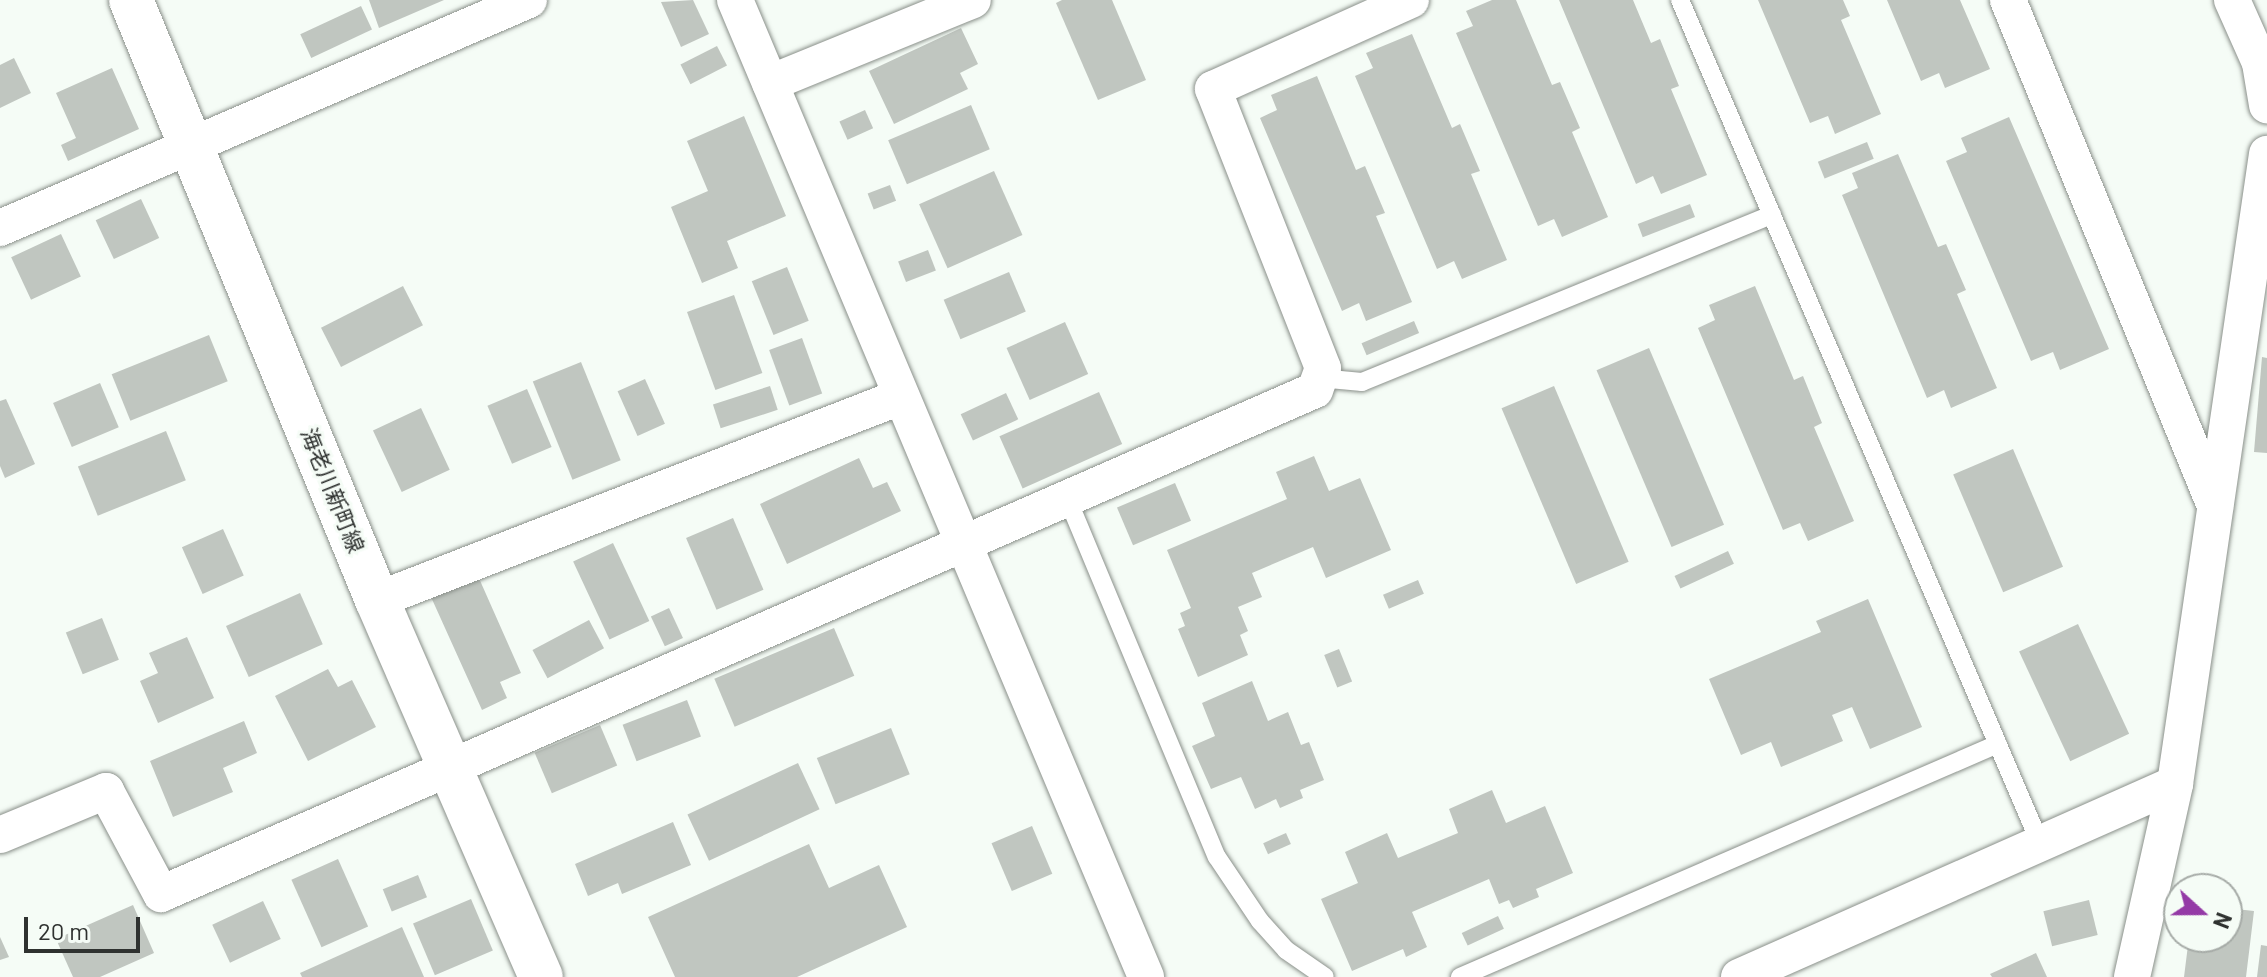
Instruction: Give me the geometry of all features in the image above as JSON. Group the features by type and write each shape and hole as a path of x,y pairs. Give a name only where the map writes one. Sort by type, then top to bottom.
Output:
{"main road":[{"name":"海老川新町線","path":"131,0 195,146 377,600 541,977"}],"street":[{"path":"0,228 529,0"},
{"path":"735,0 1146,977"},
{"path":"770,83 973,0"},
{"path":"0,835 106,791 161,894 450,770 1066,495 1315,390 1323,368 1213,89 1411,0"},
{"path":"2008,0 2215,506"},
{"path":"2232,0 2263,60 2267,105"},
{"path":"2132,977 2175,784 2267,154"},
{"path":"377,600 900,397"},
{"path":"1739,977 2175,784"}],"lane":[{"path":"1680,0 2040,843"},
{"path":"1319,378 1362,382 1772,215"},
{"path":"1066,495 1217,857 1260,921 1286,950 1325,977"},
{"path":"1460,977 1998,744"}],"building":[{"path":"369,0 444,0 379,28"},
{"path":"693,0 709,34 681,47 661,2"},
{"path":"1062,0 1112,0 1146,80 1098,100 1056,3"},
{"path":"1492,0 1516,0 1552,85 1560,82 1580,128 1572,132 1608,217 1562,237 1554,219 1538,226 1456,33 1473,26 1466,11"},
{"path":"1559,0 1633,0 1651,43 1660,39 1679,86 1671,89 1707,175 1661,194 1653,176 1636,184"},
{"path":"1758,0 1843,0 1850,16 1841,20 1881,114 1835,134 1828,116 1810,123"},
{"path":"1887,0 1960,0 1990,69 1945,88 1939,73 1921,81"},
{"path":"361,6 372,30 311,58 300,34"},
{"path":"961,28 978,64 960,73 968,89 894,124 869,71"},
{"path":"1412,34 1452,128 1460,124 1480,171 1471,174 1507,260 1462,279 1454,261 1437,269 1355,76 1373,68 1366,53"},
{"path":"717,46 727,66 690,84 680,65"},
{"path":"14,58 31,93 0,108 0,65"},
{"path":"112,68 139,129 68,161 61,145 76,138 56,93"},
{"path":"1317,76 1356,170 1365,166 1385,213 1376,216 1412,302 1366,321 1359,303 1342,311 1260,118 1277,110 1271,95"},
{"path":"971,105 990,149 907,184 888,140"},
{"path":"865,110 873,128 848,140 839,121"},
{"path":"744,116 786,216 727,241 738,268 702,283 671,207 708,191 687,141"},
{"path":"2009,117 2109,349 2060,370 2053,352 2031,361 1946,161 1967,152 1961,138"},
{"path":"1867,142 1874,159 1825,179 1818,162"},
{"path":"1898,154 1938,247 1946,244 1966,290 1957,294 1997,388 1951,408 1944,390 1927,398 1842,195 1858,188 1852,173"},
{"path":"994,171 1022,235 948,268 919,204"},
{"path":"890,185 896,201 874,209 868,194"},
{"path":"141,199 159,238 114,259 96,220"},
{"path":"1690,204 1695,217 1643,237 1638,224"},
{"path":"61,234 81,277 31,300 11,257"},
{"path":"928,250 936,271 906,282 898,261"},
{"path":"787,267 809,321 773,335 752,281"},
{"path":"1009,272 1026,312 960,339 944,300"},
{"path":"403,286 423,325 341,367 321,328"},
{"path":"1755,286 1794,380 1803,376 1822,423 1814,427 1854,521 1808,541 1800,523 1783,530 1698,328 1715,320 1709,305"},
{"path":"734,295 762,373 715,390 687,312"},
{"path":"1414,321 1419,333 1367,355 1362,343"},
{"path":"1065,322 1088,374 1030,400 1007,348"},
{"path":"209,335 228,381 130,421 112,374"},
{"path":"802,338 822,393 789,405 769,350"},
{"path":"1649,348 1724,525 1672,547 1597,370"},
{"path":"2262,357 2267,358 2267,453 2254,452"},
{"path":"581,362 621,460 572,480 533,381"},
{"path":"645,379 665,424 638,436 618,391"},
{"path":"100,383 119,427 72,447 53,403"},
{"path":"770,386 778,410 721,428 713,405"},
{"path":"1554,386 1629,562 1576,584 1502,408"},
{"path":"527,389 552,447 512,464 487,406"},
{"path":"1099,392 1122,444 1023,488 999,436"},
{"path":"1006,393 1018,419 973,440 961,414"},
{"path":"6,399 35,464 5,478 0,466 0,401"},
{"path":"421,408 450,470 402,492 373,430"},
{"path":"166,431 186,480 98,516 78,467"},
{"path":"2013,449 2063,567 2003,592 1953,474"},
{"path":"1314,456 1329,491 1360,478 1391,550 1326,578 1313,547 1252,573 1262,597 1238,607 1248,631 1240,635 1248,655 1198,677 1178,629 1185,626 1180,613 1191,608 1167,550 1287,499 1276,472"},
{"path":"859,458 873,488 887,482 901,511 787,564 760,504"},
{"path":"1175,483 1191,521 1133,545 1117,508"},
{"path":"733,518 763,590 717,610 686,538"},
{"path":"223,529 244,576 203,594 182,547"},
{"path":"613,543 649,621 609,640 573,562"},
{"path":"1728,551 1734,564 1680,589 1675,576"},
{"path":"478,576 521,673 500,682 507,698 482,710 431,597"},
{"path":"1418,580 1424,594 1389,609 1383,595"},
{"path":"300,593 323,644 249,677 226,626"},
{"path":"1868,599 1922,727 1870,749 1852,707 1832,715 1843,741 1781,767 1771,742 1741,755 1709,679 1821,632 1816,621"},
{"path":"669,608 683,638 665,646 651,616"},
{"path":"102,618 119,660 83,674 66,633"},
{"path":"589,620 604,648 548,678 532,650"},
{"path":"2078,624 2129,734 2070,761 2019,651"},
{"path":"834,628 854,676 735,727 714,679"},
{"path":"187,637 214,698 158,723 140,681 158,673 149,653"},
{"path":"1339,649 1352,681 1337,687 1324,655"},
{"path":"328,669 338,687 352,680 376,727 308,761 275,696"},
{"path":"1252,681 1268,721 1288,712 1301,745 1309,742 1324,780 1300,790 1303,798 1280,808 1276,799 1255,809 1241,777 1211,789 1192,746 1215,736 1202,703"},
{"path":"687,700 701,736 637,761 623,725"},
{"path":"244,721 257,753 223,768 233,792 173,817 150,761"},
{"path":"600,725 617,766 552,793 535,753"},
{"path":"891,728 910,774 836,804 817,758"},
{"path":"798,763 820,809 709,861 687,815"},
{"path":"1492,790 1506,823 1545,806 1573,873 1536,889 1539,897 1513,908 1509,900 1499,904 1489,879 1412,912 1427,947 1406,957 1403,949 1352,971 1321,899 1358,883 1345,852 1387,833 1398,858 1458,833 1449,809"},
{"path":"673,822 691,865 622,894 618,883 588,896 575,864"},
{"path":"1032,826 1052,874 1012,891 991,843"},
{"path":"1286,833 1291,844 1268,854 1263,843"},
{"path":"809,844 829,888 879,865 907,927 797,977 675,977 648,917"},
{"path":"338,859 368,927 322,947 291,880"},
{"path":"418,875 427,897 392,911 383,889"},
{"path":"471,899 493,951 435,975 413,924"},
{"path":"2089,900 2098,935 2052,946 2043,911"},
{"path":"263,901 281,939 230,963 212,925"},
{"path":"133,905 154,953 100,977 73,977 56,939"},
{"path":"2243,910 2254,911 2246,977 2184,977 2187,953 2243,953"},
{"path":"1498,916 1504,929 1468,946 1462,933"},
{"path":"402,927 424,977 302,977 300,973"},
{"path":"0,937 9,957 0,960"},
{"path":"2261,945 2267,946 2267,977 2257,977"},
{"path":"2036,953 2047,977 1992,977 1990,974"}]}
